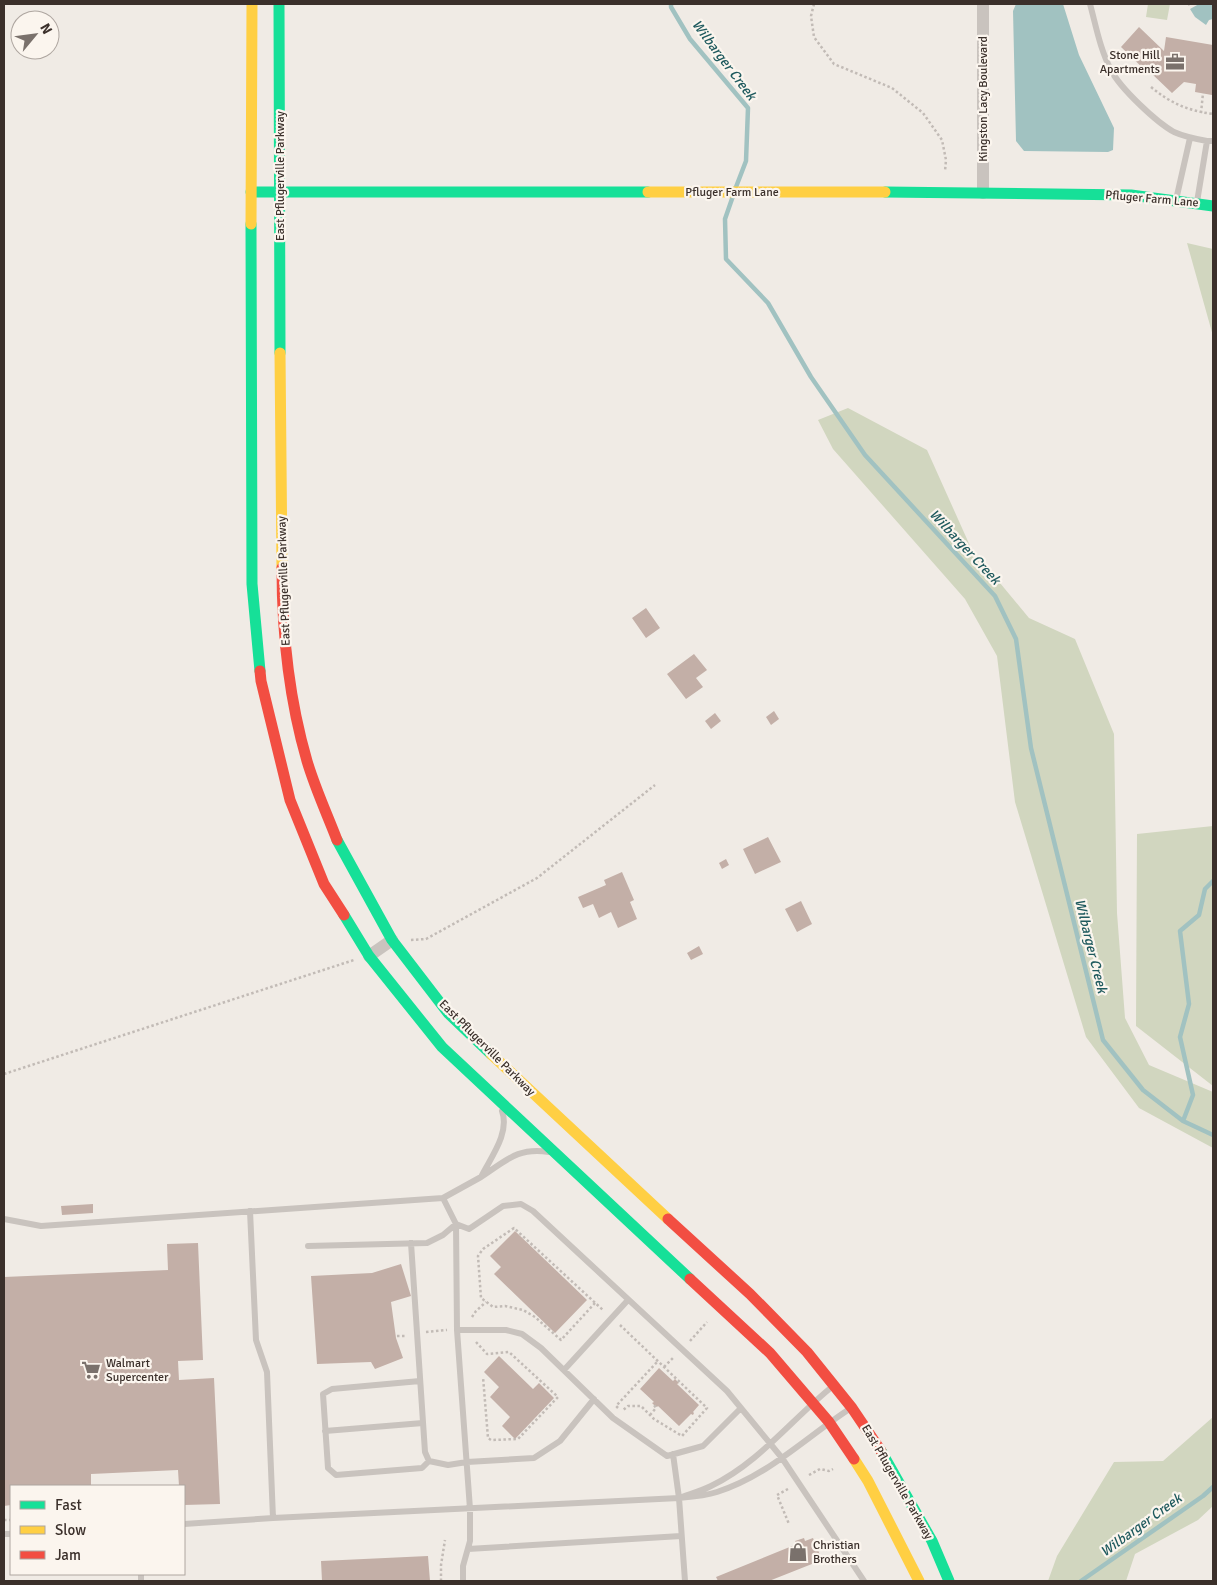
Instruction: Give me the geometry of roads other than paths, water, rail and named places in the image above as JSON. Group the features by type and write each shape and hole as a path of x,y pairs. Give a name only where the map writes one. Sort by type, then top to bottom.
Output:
{"main road":[{"name":"East Pflugerville Parkway","path":"252,4 252,584 261,681 290,800 324,884 369,956 442,1047 770,1353 829,1422 868,1480 919,1581"},
{"name":"East Pflugerville Parkway","path":"279,4 282,602 290,691 307,762 340,847 392,940 448,1013 519,1082 750,1294 807,1352 852,1408 890,1465 932,1541 948,1581"},
{"name":"Pfluger Farm Lane","path":"251,192 864,192 1131,195 1213,206"}],"street":[{"name":"Kingston Lacy Boulevard","path":"983,4 983,193"},
{"path":"369,956 392,940"}],"lane":[{"path":"1090,4 1102,50 1112,72 1140,106 1173,131 1190,138 1210,141 1197,203"},
{"path":"1176,200 1190,138"},
{"path":"481,1177 503,1134 504,1118 498,1100"},
{"path":"4,1219 41,1226 443,1198 481,1177 519,1152 535,1150 556,1153"},
{"path":"443,1198 456,1224 457,1330 470,1508 470,1541 463,1566 463,1581"},
{"path":"456,1224 469,1229 503,1206 522,1204 533,1211 727,1391 782,1458 864,1581"},
{"path":"250,1211 256,1340 267,1372 273,1518"},
{"path":"308,1246 427,1243 443,1235 456,1224"},
{"path":"411,1244 425,1452 429,1461"},
{"path":"564,1370 628,1300"},
{"path":"457,1330 506,1330 522,1334 541,1348 613,1418 667,1456 703,1446 741,1408"},
{"path":"420,1381 332,1389 322,1394 328,1468 336,1475 422,1468 429,1461"},
{"path":"679,1498 712,1486 743,1466 812,1403 834,1386"},
{"path":"429,1461 448,1465 534,1458 560,1441 594,1399"},
{"path":"185,1524 679,1498 715,1493 751,1479 829,1422 852,1408"},
{"path":"325,1431 423,1423"},
{"path":"673,1454 679,1498 685,1581"},
{"path":"468,1548 681,1536"}],"water":[{"path":"1016,4 1063,4 1079,55 1114,128 1113,150 1108,152 1024,151 1016,141 1013,11"},
{"path":"1199,4 1213,4 1213,19 1209,20 1206,25 1195,17 1190,9"}],"waterway":[{"name":"Wilbarger Creek","path":"671,4 690,39 748,108 746,161 736,187"},
{"name":"Wilbarger Creek","path":"733,196 725,219 726,259 768,303 811,377 865,455 995,596 1016,639 1031,748 1103,1040 1143,1090 1183,1121 1213,1135"},
{"path":"1183,1121 1193,1095 1180,1037 1189,1004 1180,931 1199,915 1205,889 1213,881"},
{"name":"Wilbarger Creek","path":"1081,1581 1203,1496 1213,1487"}],"place":[{"name":"Stone Hill Apartments","path":"1175,62"},
{"name":"Walmart Supercenter","path":"91,1370"},
{"name":"Christian Brothers","path":"798,1552"}]}
